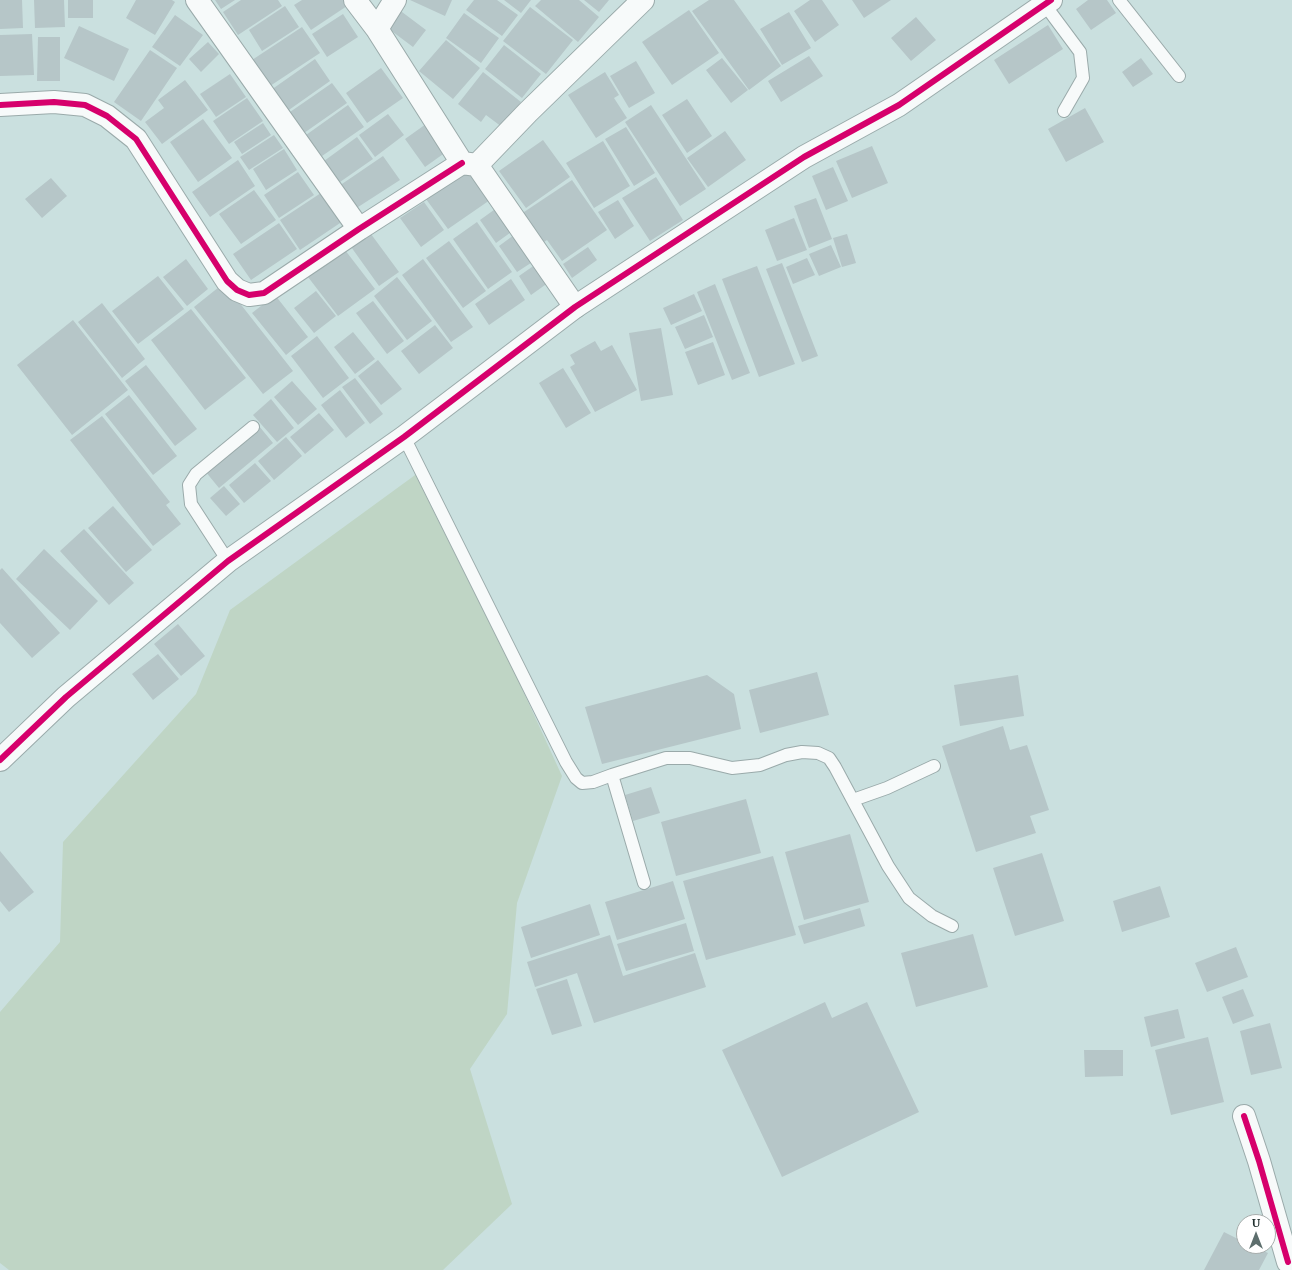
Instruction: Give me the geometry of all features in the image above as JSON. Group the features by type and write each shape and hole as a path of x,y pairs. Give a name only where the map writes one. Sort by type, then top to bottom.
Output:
{"street":[{"path":"196,0 359,229"},
{"path":"355,0 377,29 469,164 575,307"},
{"path":"377,29 395,0"},
{"path":"0,106 54,102 85,105 107,116 136,140 227,281 237,290 249,295 264,293 359,229 469,164 528,112 643,0"},
{"path":"0,760 66,697 228,561 404,437 575,307 804,157 899,105 1048,2"},
{"path":"1244,1116 1259,1161 1288,1263"}],"lane":[{"path":"1119,0 1179,76"},
{"path":"1048,2 1080,52 1083,78 1064,111"},
{"path":"228,561 192,504 189,485 196,474 253,427"},
{"path":"404,437 566,762 576,778 582,783 593,782 666,758 690,758 732,768 760,765 786,755 802,752 818,753 829,758 888,866 909,898 932,916 952,926"},
{"path":"853,800 887,788 934,766"},
{"path":"612,775 644,883"}],"green space":[{"path":"422,470 562,776 517,903 507,1014 470,1069 512,1204 443,1270 9,1270 0,1263 0,1012 60,942 63,842 196,694 230,610"}],"building":[{"path":"0,0 22,0 23,28 0,29"},
{"path":"34,0 64,0 65,27 35,28"},
{"path":"68,0 93,0 93,18 68,18"},
{"path":"136,0 172,0 175,2 155,35 126,18"},
{"path":"215,0 235,0 221,9"},
{"path":"241,0 278,0 282,6 238,35 223,12"},
{"path":"302,0 347,0 350,4 311,30 294,5"},
{"path":"410,0 452,0 445,16"},
{"path":"474,0 497,0 518,15 502,36 466,10"},
{"path":"504,0 531,0 521,13"},
{"path":"541,0 579,0 599,17 578,42 535,6"},
{"path":"584,0 609,0 599,12"},
{"path":"709,0 734,0 781,66 749,90 692,11"},
{"path":"810,0 822,0 839,25 815,42 794,11"},
{"path":"852,0 891,0 864,18"},
{"path":"1088,0 1107,0 1116,13 1091,30 1076,9"},
{"path":"285,6 299,27 262,51 249,30"},
{"path":"530,7 573,40 546,74 503,41"},
{"path":"398,9 426,30 413,47 385,26"},
{"path":"689,10 719,53 672,85 642,42"},
{"path":"789,12 811,48 782,65 760,29"},
{"path":"464,13 499,38 481,63 446,38"},
{"path":"343,14 358,37 327,57 312,34"},
{"path":"175,15 203,35 180,66 152,47"},
{"path":"916,17 936,40 911,61 891,38"},
{"path":"1048,25 1063,49 1009,84 994,60"},
{"path":"79,26 129,49 114,81 64,58"},
{"path":"302,27 320,53 270,86 252,60"},
{"path":"32,34 34,75 0,76 0,35"},
{"path":"38,37 60,37 60,81 37,81"},
{"path":"446,40 480,68 453,99 419,71"},
{"path":"208,42 219,54 201,72 189,59"},
{"path":"504,45 541,74 522,98 485,69"},
{"path":"150,50 177,68 141,121 114,102"},
{"path":"809,56 823,76 781,102 768,81"},
{"path":"722,58 748,90 731,103 706,70"},
{"path":"1141,58 1153,74 1133,87 1122,72"},
{"path":"315,59 330,81 286,112 271,90"},
{"path":"636,61 655,93 629,108 610,76"},
{"path":"381,68 403,98 367,123 346,93"},
{"path":"483,72 521,102 502,127 486,115 481,122 458,104"},
{"path":"605,72 619,95 614,98 627,118 596,138 568,95"},
{"path":"230,74 246,97 216,117 200,94"},
{"path":"185,80 208,110 162,144 145,122 164,108 158,100"},
{"path":"332,83 347,103 304,133 290,112"},
{"path":"247,98 263,121 229,144 213,121"},
{"path":"687,99 712,136 687,153 662,115"},
{"path":"348,105 364,127 322,156 306,135"},
{"path":"651,105 706,189 680,206 625,122"},
{"path":"1085,108 1104,142 1066,162 1048,129"},
{"path":"388,114 404,135 375,157 359,135"},
{"path":"203,119 232,158 198,182 170,142"},
{"path":"263,123 271,135 242,154 234,142"},
{"path":"426,124 446,152 425,167 405,139"},
{"path":"626,127 655,173 634,186 605,139"},
{"path":"725,131 746,160 708,187 687,158"},
{"path":"274,135 283,148 249,170 240,157"},
{"path":"357,137 373,159 340,182 324,161"},
{"path":"543,140 570,177 526,208 499,171"},
{"path":"603,141 630,186 594,208 566,163"},
{"path":"872,146 888,183 852,198 836,161"},
{"path":"284,149 297,170 266,190 253,169"},
{"path":"383,156 400,180 355,209 339,186"},
{"path":"238,160 255,186 210,217 192,192"},
{"path":"833,167 848,201 826,210 812,176"},
{"path":"469,170 490,200 448,229 426,199"},
{"path":"298,172 314,195 279,218 264,195"},
{"path":"656,177 683,220 650,241 622,198"},
{"path":"51,178 67,196 42,218 25,199"},
{"path":"572,180 607,230 562,261 547,240 541,244 521,214"},
{"path":"327,189 346,219 300,250 280,220"},
{"path":"254,190 276,220 241,244 219,214"},
{"path":"816,198 832,239 809,248 794,206"},
{"path":"618,200 634,226 615,239 598,212"},
{"path":"424,202 444,230 421,247 400,218"},
{"path":"498,207 514,230 496,243 480,220"},
{"path":"794,218 807,250 777,261 765,230"},
{"path":"477,222 512,272 488,289 453,239"},
{"path":"279,223 297,249 251,280 233,254"},
{"path":"368,230 399,272 379,286 349,244"},
{"path":"518,232 537,259 517,272 499,246"},
{"path":"847,234 856,263 842,267 833,238"},
{"path":"449,241 486,291 463,308 426,258"},
{"path":"831,245 841,267 819,276 809,254"},
{"path":"588,247 597,260 572,278 563,264"},
{"path":"345,250 375,289 338,316 308,277"},
{"path":"807,258 815,275 793,284 786,267"},
{"path":"186,259 208,289 187,306 163,277"},
{"path":"423,259 473,327 451,342 402,275"},
{"path":"539,262 552,280 531,295 519,276"},
{"path":"782,263 818,356 802,362 766,269"},
{"path":"757,266 795,364 759,377 722,279"},
{"path":"158,276 184,309 138,344 112,311"},
{"path":"397,277 432,321 407,340 374,296"},
{"path":"511,279 525,300 489,325 475,304"},
{"path":"224,283 293,371 263,394 194,307"},
{"path":"715,284 750,373 732,380 697,292"},
{"path":"316,291 336,316 314,333 294,308"},
{"path":"694,294 702,311 671,325 663,308"},
{"path":"275,295 308,337 286,355 252,313"},
{"path":"373,301 404,341 387,354 356,313"},
{"path":"102,303 145,359 122,378 78,322"},
{"path":"191,309 246,378 205,410 151,340"},
{"path":"704,315 713,337 685,349 675,327"},
{"path":"73,320 128,390 72,435 17,365"},
{"path":"435,325 453,348 419,374 401,351"},
{"path":"661,328 673,395 641,401 629,333"},
{"path":"353,332 375,359 355,374 334,347"},
{"path":"317,336 349,378 323,398 291,356"},
{"path":"595,341 601,351 612,345 637,390 595,412 570,367 575,364 570,355"},
{"path":"713,342 725,375 698,385 685,352"},
{"path":"378,360 402,389 381,405 358,376"},
{"path":"146,365 197,429 175,446 125,381"},
{"path":"563,368 591,413 566,428 539,383"},
{"path":"355,378 383,414 370,424 342,387"},
{"path":"292,381 317,409 298,425 274,397"},
{"path":"340,390 365,423 346,438 321,405"},
{"path":"129,395 177,456 153,475 105,414"},
{"path":"271,399 294,428 277,442 253,415"},
{"path":"319,413 334,430 305,454 290,437"},
{"path":"102,416 170,502 166,505 181,524 153,546 70,440"},
{"path":"259,426 273,443 219,488 205,471"},
{"path":"286,437 302,456 274,480 258,461"},
{"path":"255,463 271,481 244,503 229,485"},
{"path":"224,486 240,504 226,516 210,498"},
{"path":"113,506 152,550 126,572 88,528"},
{"path":"84,529 134,583 109,605 60,551"},
{"path":"44,549 98,601 70,630 16,579"},
{"path":"2,568 60,633 32,658 0,623 0,570"},
{"path":"178,624 205,656 181,676 154,644"},
{"path":"158,654 179,679 153,700 132,674"},
{"path":"817,672 829,715 760,733 749,690"},
{"path":"707,675 734,694 741,729 602,764 585,707"},
{"path":"1018,675 1024,716 960,726 954,685"},
{"path":"1003,726 1010,750 1027,745 1049,810 1030,816 1036,833 976,852 942,746"},
{"path":"651,787 660,813 633,821 625,795"},
{"path":"746,799 761,853 676,876 661,822"},
{"path":"850,834 869,902 804,920 785,852"},
{"path":"0,851 34,892 9,912 0,901"},
{"path":"1042,853 1064,921 1015,936 993,868"},
{"path":"773,856 796,935 706,960 683,881"},
{"path":"673,881 685,919 617,940 605,902"},
{"path":"1160,886 1170,917 1122,932 1113,901"},
{"path":"590,904 600,935 531,958 521,927"},
{"path":"860,908 865,926 804,944 798,926"},
{"path":"686,923 694,951 626,971 617,944"},
{"path":"973,934 988,987 916,1007 901,953"},
{"path":"610,935 623,976 695,953 706,987 594,1023 577,973 535,987 527,962"},
{"path":"1236,947 1248,977 1207,992 1195,963"},
{"path":"567,979 582,1026 552,1035 536,989"},
{"path":"1243,989 1254,1016 1233,1024 1222,997"},
{"path":"825,1002 832,1018 867,1002 919,1112 782,1177 722,1050"},
{"path":"1178,1009 1185,1038 1151,1047 1144,1017"},
{"path":"1270,1023 1282,1068 1251,1075 1240,1031"},
{"path":"1208,1037 1224,1102 1171,1115 1155,1050"},
{"path":"1084,1050 1123,1050 1123,1076 1085,1077"},
{"path":"1224,1232 1236,1238 1236,1254 1267,1254 1259,1270 1204,1270"}],"cycle path":[{"path":"0,760 66,697 228,561 404,437 575,307 804,157 899,105 1051,0"},
{"path":"0,105 54,102 85,105 107,116 136,139 227,281 237,290 249,295 264,293 359,229 462,163"},
{"path":"1244,1116 1259,1161 1288,1262"}]}
